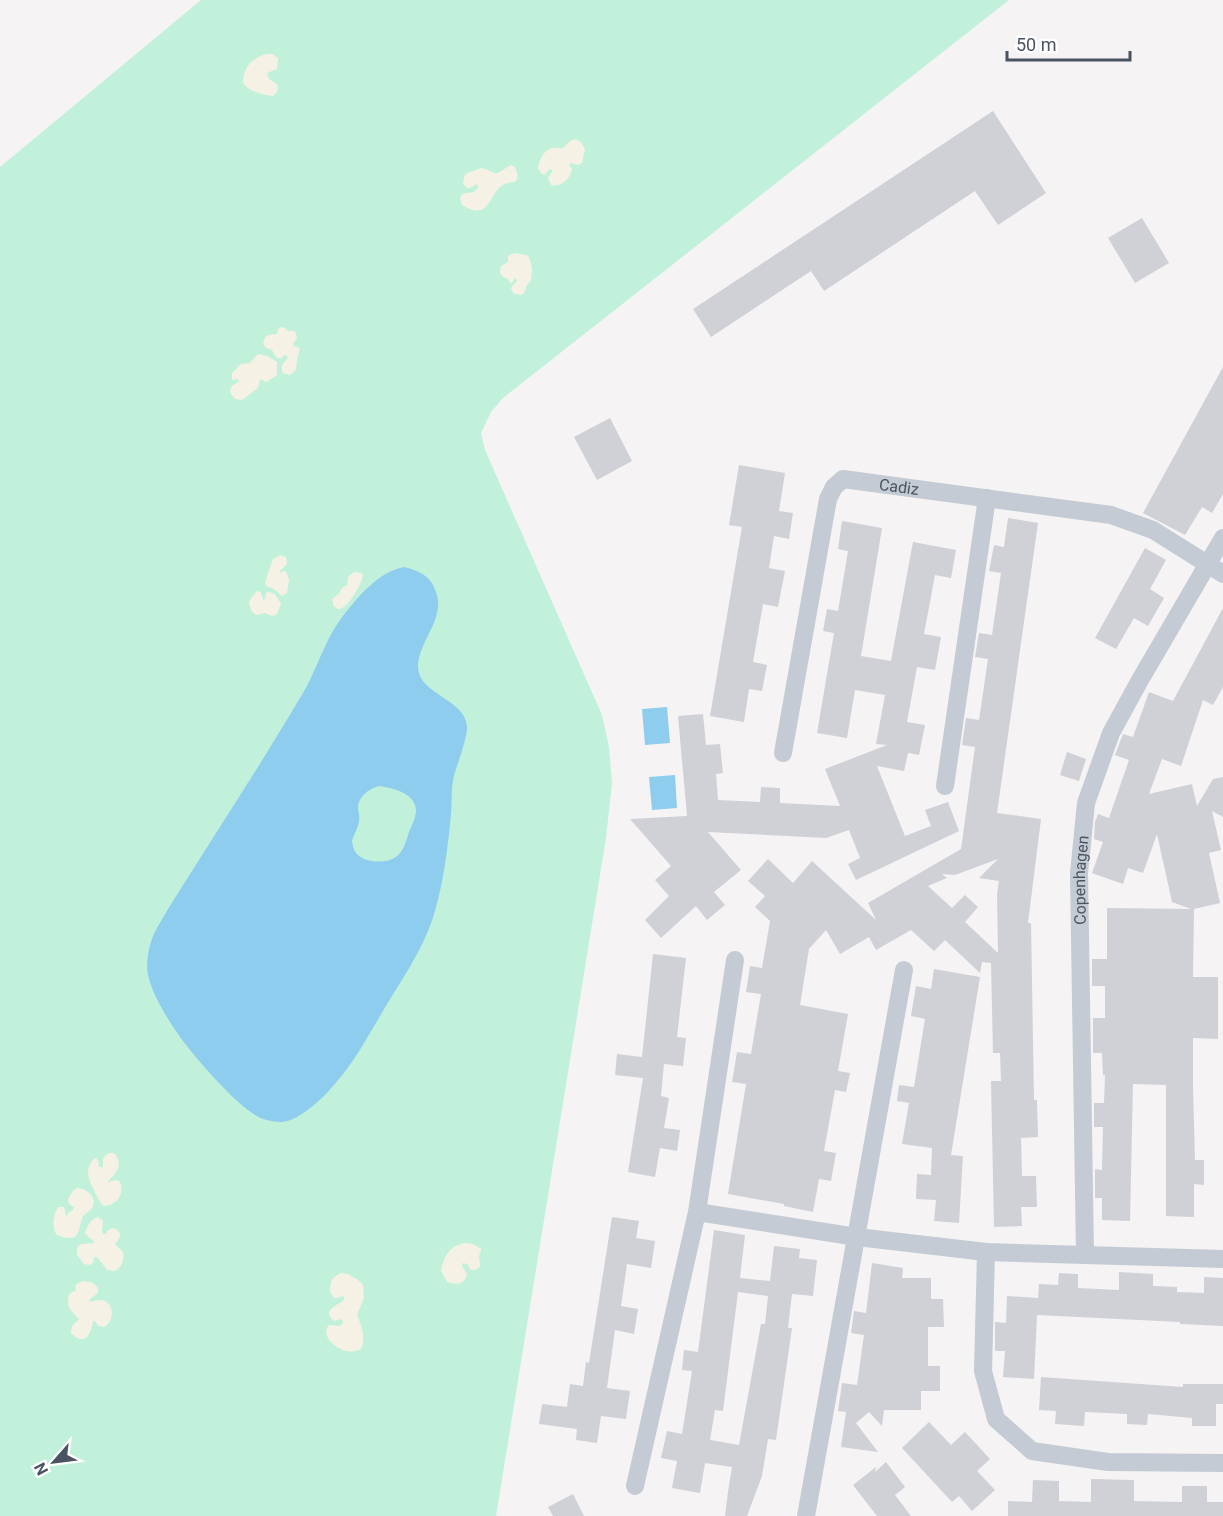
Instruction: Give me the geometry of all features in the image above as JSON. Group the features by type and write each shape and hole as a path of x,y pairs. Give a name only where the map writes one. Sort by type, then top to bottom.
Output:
{"street":[{"name":"Cadiz","path":"783,753 828,499 834,487 843,479 1111,515 1153,530 1215,569"},
{"path":"945,786 987,498"},
{"name":"Copenhagen","path":"1085,1255 1079,873 1086,803 1111,734 1215,569 1223,538"},
{"path":"635,1486 697,1212 735,960"},
{"path":"806,1516 904,970"},
{"path":"697,1212 857,1237 987,1252 1223,1259"},
{"path":"987,1252 983,1371 996,1419 1032,1451 1108,1462 1223,1463"}],"green space":[{"path":"201,0 1009,0 503,398 491,412 481,433 485,450 602,715 609,747 612,783 606,838 496,1516 0,1516 0,167"}],"sand":[{"path":"267,54 278,58 277,69 267,73 269,79 278,85 277,92 273,96 260,94 243,83 249,64"},
{"path":"575,139 581,142 585,149 582,163 578,165 571,163 569,165 572,169 571,173 567,179 562,184 551,185 548,178 553,170 550,169 544,175 538,168 544,153 549,149 563,148"},
{"path":"511,165 517,172 516,181 506,183 498,189 483,209 471,209 462,205 460,199 462,194 474,192 479,187 476,184 471,188 466,187 463,183 465,174 481,168 498,173"},
{"path":"514,253 529,257 532,268 531,280 521,295 514,294 511,289 517,281 516,278 510,283 500,272 501,266 508,262 508,256"},
{"path":"281,327 288,331 295,331 297,338 293,344 300,348 296,370 290,375 283,373 282,370 287,356 284,355 281,359 276,357 272,350 263,344 265,337 277,334"},
{"path":"258,354 277,362 277,375 266,382 260,379 258,388 242,400 235,399 230,390 239,381 232,380 232,373 241,364 250,363"},
{"path":"280,555 286,557 287,564 279,572 286,571 289,580 287,593 282,596 266,586 265,582 273,559"},
{"path":"354,572 363,575 357,589 343,608 334,607 332,599 347,585 348,577"},
{"path":"257,591 261,592 263,600 268,592 275,594 281,604 277,614 257,615 252,612 249,603"},
{"path":"109,1153 114,1153 119,1164 117,1171 108,1182 117,1180 120,1182 121,1195 113,1204 104,1206 92,1186 88,1169 95,1158 98,1160 99,1167 103,1167 103,1158"},
{"path":"77,1188 90,1194 94,1204 83,1216 75,1237 67,1238 56,1234 55,1214 58,1207 64,1207 66,1216 73,1210 74,1207 69,1204 68,1199"},
{"path":"98,1217 103,1221 103,1234 113,1228 120,1233 115,1244 123,1252 123,1260 115,1271 107,1270 97,1257 94,1257 90,1265 84,1264 77,1255 80,1245 94,1243 85,1233 93,1219"},
{"path":"466,1243 481,1249 479,1267 471,1270 467,1264 463,1263 462,1266 467,1274 464,1280 457,1284 447,1282 441,1271 446,1256 456,1246"},
{"path":"340,1273 348,1274 363,1285 364,1298 357,1315 363,1343 362,1348 356,1351 335,1346 327,1336 326,1330 329,1325 340,1326 343,1323 342,1319 334,1321 329,1314 331,1309 344,1300 342,1296 335,1298 330,1292 332,1279"},
{"path":"84,1281 93,1283 98,1288 98,1293 89,1302 105,1301 111,1307 112,1316 104,1327 98,1326 93,1321 89,1334 84,1339 80,1339 71,1333 72,1326 79,1319 70,1309 68,1299 69,1294 76,1290 76,1284"}],"water":[{"path":"405,567 416,571 425,575 434,587 438,602 437,611 419,657 420,676 433,691 458,709 467,726 453,781 447,851 438,899 431,924 412,963 341,1077 317,1102 296,1118 282,1122 263,1119 243,1106 220,1084 178,1034 162,1010 150,983 147,967 149,950 154,934 168,909 303,693 334,628 368,587 395,570","holes":["379,786 408,795 415,804 416,810 399,855 381,862 361,857 355,851 352,841 359,822 358,806 361,799 368,791"]},
{"path":"667,707 670,743 645,745 642,709"},
{"path":"675,775 677,808 652,810 649,777"}],"building":[{"path":"993,111 1046,193 998,225 975,191 824,291 811,271 711,337 693,309"},
{"path":"1142,218 1169,263 1135,283 1108,238"},
{"path":"1223,367 1223,494 1212,513 1202,507 1185,535 1143,513"},
{"path":"610,418 632,461 597,480 574,437"},
{"path":"739,465 785,473 779,511 793,513 789,539 774,536 769,568 785,571 778,607 763,604 753,662 767,665 762,691 749,689 744,722 710,716 742,527 729,525"},
{"path":"1008,518 1038,523 997,813 1041,819 1028,923 1031,923 1034,1100 1037,1100 1038,1137 1021,1138 1022,1176 1036,1176 1037,1207 1021,1207 1022,1226 994,1227 991,1081 1001,1081 1000,1053 993,1053 991,963 982,962 980,973 945,940 934,951 911,930 876,950 869,937 840,954 826,930 809,949 800,1005 848,1014 838,1071 850,1073 846,1092 835,1090 824,1151 836,1153 831,1181 819,1179 813,1212 784,1206 784,1204 728,1194 746,1084 732,1082 737,1052 751,1054 761,994 746,992 750,966 762,968 770,921 755,907 765,896 748,881 768,859 793,883 812,861 876,920 868,903 961,849 975,747 962,745 966,718 979,720 988,659 975,657 979,633 992,635 1001,573 989,571 994,545 1004,547","holes":["998,859 979,878 999,881 997,894 998,953 965,922 978,907 965,895 952,908 928,886 947,878 942,874 955,875"]},
{"path":"842,521 882,528 861,656 891,661 913,542 956,550 951,578 935,575 924,634 941,637 935,670 917,667 907,722 925,725 919,755 908,753 904,771 877,766 905,836 931,826 925,810 948,802 959,831 856,880 848,864 860,858 849,830 826,838 708,832 741,870 714,892 725,905 707,920 696,906 661,938 645,920 669,896 655,880 671,866 630,819 687,816 678,716 703,714 706,745 720,744 723,773 716,774 718,800 760,802 761,787 780,788 780,803 840,806 825,769 887,745 876,744 885,695 855,690 847,738 817,733 834,633 823,631 827,609 838,611 848,551 838,549"},
{"path":"1145,548 1166,560 1150,589 1164,598 1148,626 1134,618 1116,649 1095,638"},
{"path":"1223,608 1223,687 1213,705 1203,700 1181,766 1162,759 1149,794 1192,784 1197,806 1213,779 1223,777 1223,817 1212,811 1221,850 1209,853 1220,903 1194,909 1193,977 1218,977 1218,1039 1193,1038 1195,1160 1204,1160 1204,1185 1194,1184 1194,1217 1166,1216 1166,1085 1133,1084 1130,1221 1102,1220 1102,1198 1095,1198 1095,1169 1102,1170 1103,1127 1094,1127 1094,1103 1104,1103 1105,1075 1103,1075 1102,1053 1093,1053 1093,1018 1105,1018 1105,986 1092,986 1092,959 1107,959 1107,908 1191,909 1172,902 1157,834 1143,873 1128,868 1123,884 1092,873 1103,842 1094,839 1095,822 1098,814 1109,818 1129,760 1115,755 1123,734 1133,737 1149,692 1173,701"},
{"path":"1067,752 1086,759 1079,781 1060,775"},
{"path":"653,954 686,958 677,1037 686,1038 683,1066 664,1064 661,1096 669,1098 664,1128 680,1130 677,1151 660,1148 655,1177 628,1172 643,1078 615,1075 617,1054 642,1057"},
{"path":"934,969 980,977 951,1155 963,1156 959,1223 934,1221 936,1200 916,1199 917,1174 931,1175 932,1148 902,1144 909,1103 897,1101 899,1085 914,1087 925,1019 911,1016 916,986 931,989"},
{"path":"612,1217 639,1221 636,1238 655,1241 651,1268 627,1264 621,1306 638,1309 634,1334 615,1330 607,1388 630,1391 626,1419 601,1416 597,1443 576,1440 577,1429 539,1424 542,1404 567,1407 570,1384 583,1386 586,1362 589,1363"},
{"path":"714,1230 745,1235 740,1278 770,1281 774,1246 800,1249 799,1258 817,1260 813,1296 792,1294 788,1328 792,1328 776,1440 768,1439 762,1476 747,1516 725,1516 732,1467 705,1463 700,1493 672,1488 677,1461 661,1458 667,1431 682,1434 692,1371 682,1370 684,1350 698,1352","holes":["738,1292 768,1296 765,1324 761,1324 739,1445 710,1440 715,1410 723,1411"]},
{"path":"872,1263 903,1268 902,1278 931,1278 931,1299 943,1299 944,1327 928,1327 928,1366 940,1366 940,1391 921,1391 921,1410 884,1410 882,1426 869,1412 856,1423 878,1452 841,1447 846,1412 838,1411 842,1383 857,1385 864,1335 851,1333 854,1311 866,1313"},
{"path":"1119,1272 1153,1274 1153,1286 1177,1287 1177,1292 1204,1293 1204,1277 1223,1278 1223,1326 1037,1315 1034,1379 1003,1377 1005,1351 995,1351 995,1322 1006,1323 1007,1296 1038,1298 1039,1284 1058,1285 1059,1273 1078,1274 1078,1288 1119,1290"},
{"path":"1041,1377 1183,1387 1183,1384 1223,1384 1223,1404 1216,1404 1216,1426 1192,1426 1192,1418 1148,1414 1147,1425 1127,1424 1127,1414 1085,1412 1084,1426 1055,1424 1056,1411 1039,1410"},
{"path":"929,1422 951,1445 965,1432 990,1459 977,1471 995,1490 972,1511 959,1496 952,1502 902,1448"},
{"path":"886,1462 905,1487 895,1495 911,1516 877,1516 853,1485 876,1467 875,1472"},
{"path":"1091,1479 1134,1480 1134,1501 1182,1502 1182,1486 1207,1486 1207,1502 1223,1502 1223,1516 1008,1516 1008,1501 1032,1502 1033,1480 1059,1481 1059,1501 1091,1502"},
{"path":"573,1494 584,1516 553,1516 548,1507"}]}
